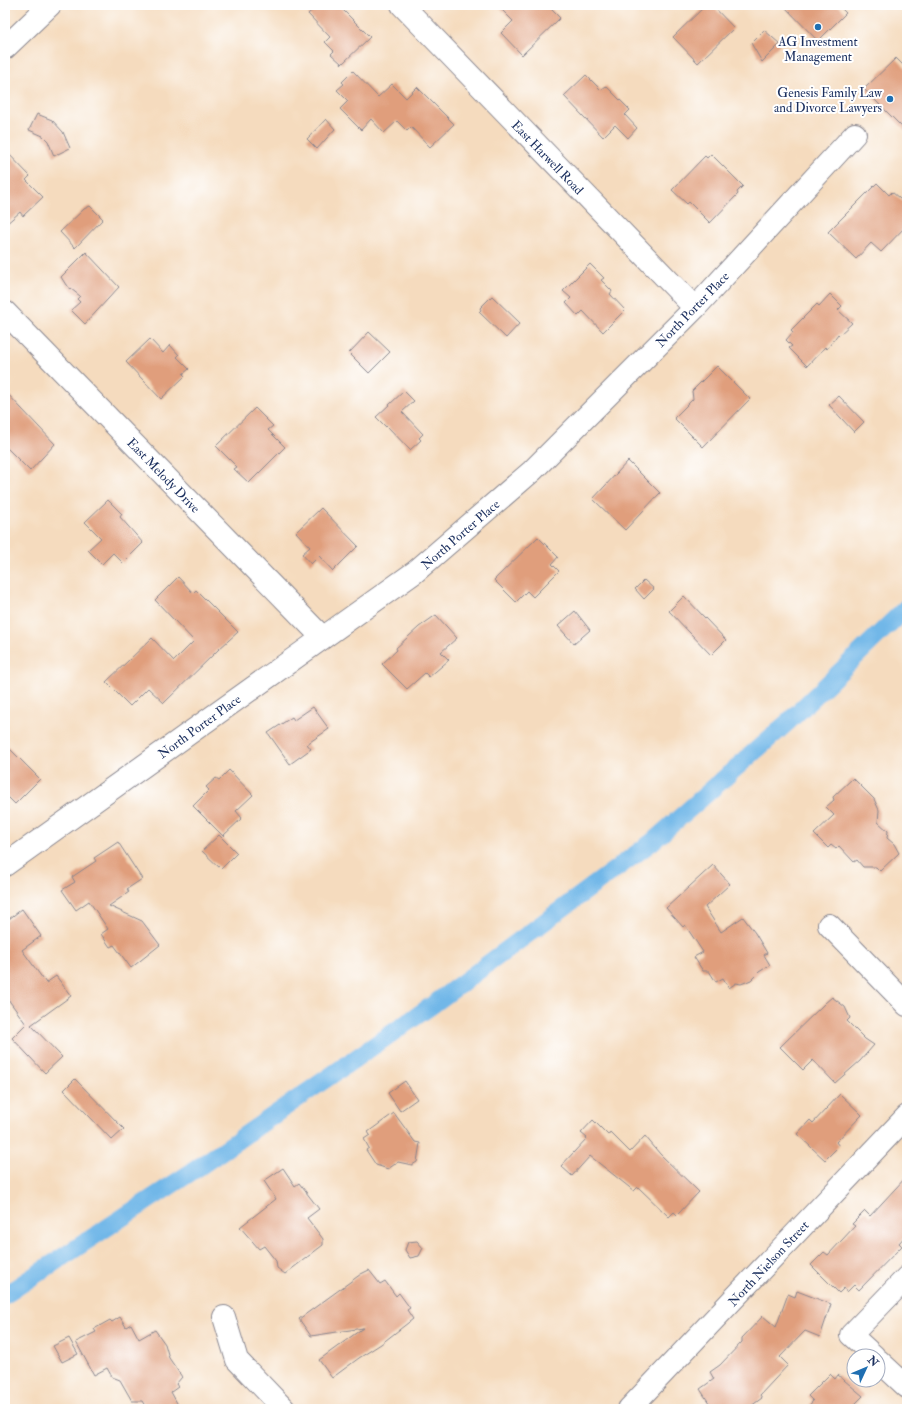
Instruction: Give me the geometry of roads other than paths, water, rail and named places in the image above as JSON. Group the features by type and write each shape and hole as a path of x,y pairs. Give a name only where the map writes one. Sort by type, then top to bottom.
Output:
{"street":[{"path":"5,48 50,5"},
{"name":"East Harwell Road","path":"402,5 695,308"},
{"name":"North Porter Place","path":"5,865 415,572 532,471 695,308 855,134"},
{"name":"East Melody Drive","path":"5,312 323,638"},
{"path":"829,925 907,1005"},
{"name":"North Nielson Street","path":"629,1409 907,1116"},
{"path":"865,1348 851,1335 907,1277"},
{"path":"224,1317 238,1360 284,1409"},
{"path":"886,1367 907,1387"}],"waterway":[{"path":"5,1295 199,1167 431,1006 652,842 788,722 907,607"}],"place":[{"name":"AG Investment Management","path":"818,27"},
{"name":"Genesis Family Law and Divorce Lawyers","path":"890,99"}]}
